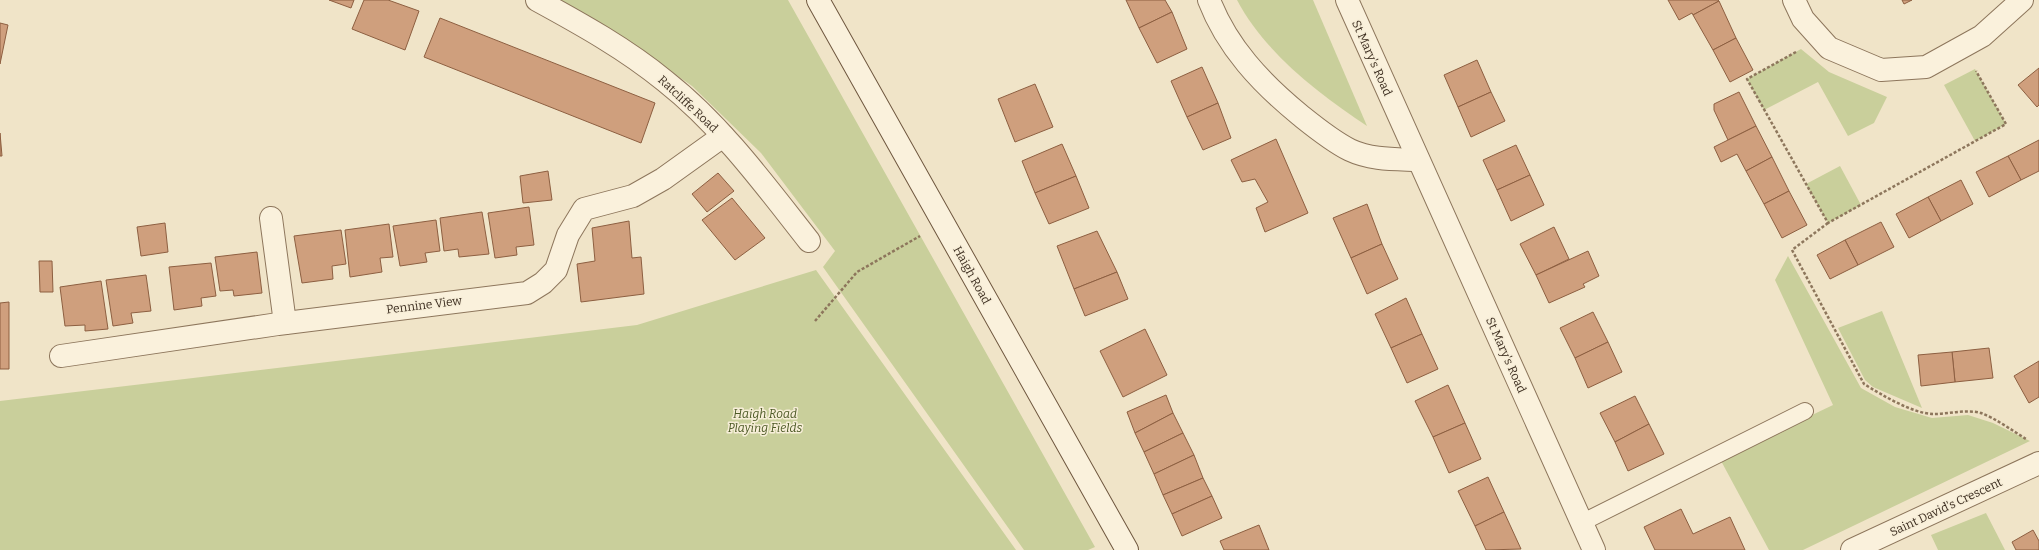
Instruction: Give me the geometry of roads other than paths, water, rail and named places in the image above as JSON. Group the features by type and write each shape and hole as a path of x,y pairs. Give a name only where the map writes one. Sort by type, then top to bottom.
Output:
{"street":[{"name":"Ratcliffe Road","path":"537,0 627,52 666,81 723,136 761,180 809,241"},
{"name":"Haigh Road","path":"818,0 1127,550"},
{"path":"1209,0 1216,19 1241,58 1277,96 1315,127 1350,150 1374,158 1418,160"},
{"name":"St Mary's Road","path":"1346,0 1594,550"},
{"path":"1794,0 1803,20 1829,48 1880,70 1926,68 1982,36 2022,0"},
{"name":"Pennine View","path":"61,356 285,323 527,293 543,283 556,270 568,235 584,209 633,196 663,179 723,136"},
{"path":"271,218 285,323"},
{"name":"Saint David's Crescent","path":"1852,550 2036,453"}],"lane":[{"path":"1581,523 1805,411"}],"park label":[{"name":"Haigh Road Playing Fields","path":"765,421"}]}
